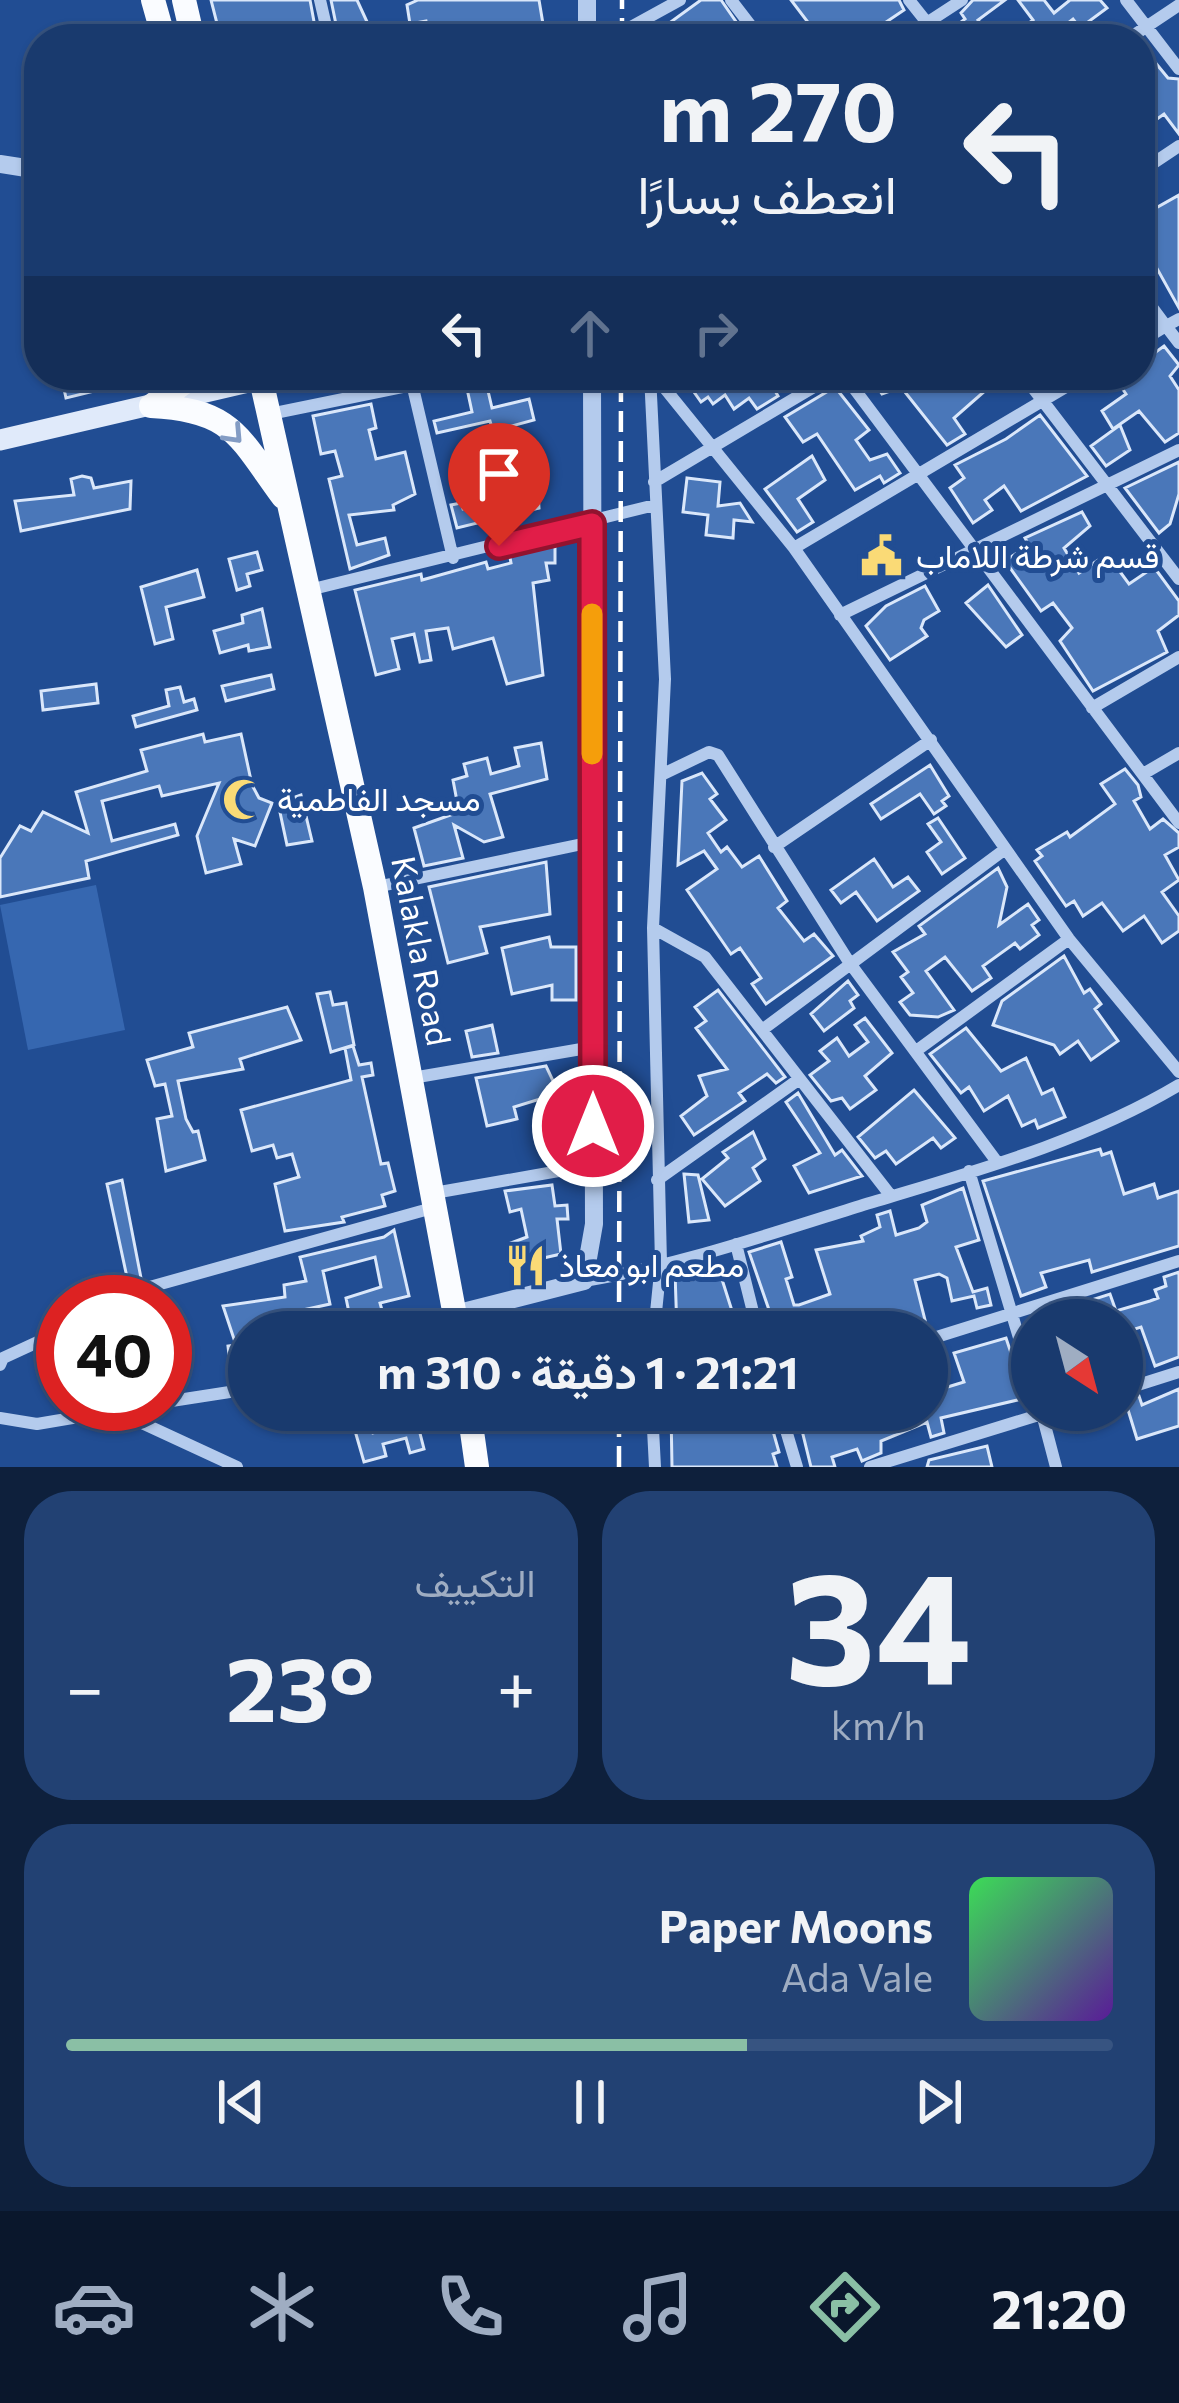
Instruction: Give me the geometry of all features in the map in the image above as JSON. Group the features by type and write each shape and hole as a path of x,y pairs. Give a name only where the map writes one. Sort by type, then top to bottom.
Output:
{"main road":[{"path":"151,406 174,390"},
{"path":"0,440 211,390"},
{"name":"Kalakla Road","path":"263,390 375,887 455,1311"},
{"path":"151,406 192,408 217,417 292,507"},
{"path":"472,1431 477,1467"}],"street":[{"path":"636,24 680,0"},
{"path":"731,0 749,24"},
{"path":"909,0 928,24 962,0"},
{"path":"1126,0 1145,24"},
{"path":"1151,24 1179,5"},
{"path":"1155,38 1179,69"},
{"path":"1155,312 1179,343"},
{"path":"1155,333 1179,319"},
{"path":"270,415 374,390"},
{"path":"414,390 453,558"},
{"path":"584,1281 594,1224 592,390"},
{"path":"652,390 665,679 653,928 662,1263 656,1311"},
{"path":"665,390 794,548 1069,939 1179,1072"},
{"path":"654,482 808,390"},
{"path":"855,390 1179,823"},
{"path":"1035,390 1179,579"},
{"path":"794,548 1062,390"},
{"path":"840,615 1179,450"},
{"path":"308,590 656,506"},
{"path":"1092,708 1179,657"},
{"path":"774,848 931,740"},
{"path":"661,775 714,752 849,962 998,1162"},
{"path":"1143,774 1179,753"},
{"path":"375,887 592,842"},
{"path":"762,1030 1004,850"},
{"path":"653,928 705,958 890,1196"},
{"path":"916,1051 1069,939"},
{"path":"412,1078 593,1047"},
{"path":"657,1180 798,1080"},
{"path":"493,1311 584,1281 736,1244 998,1162 1104,1125 1179,1084"},
{"path":"186,1275 435,1200 593,1166"},
{"path":"970,1171 1011,1310"},
{"path":"736,1244 753,1311"},
{"path":"1057,1299 1179,1261"},
{"path":"948,1333 1011,1313"},
{"path":"1,1359 36,1343"},
{"path":"1143,1383 1179,1372"},
{"path":"192,1398 228,1392"},
{"path":"0,1418 36,1424"},
{"path":"870,1467 1011,1422"},
{"path":"159,1431 237,1467"},
{"path":"653,1431 655,1467"},
{"path":"786,1431 797,1467"},
{"path":"1050,1431 1056,1467"}],"shaded area":[{"path":"96,885 125,1030 28,1050 0,905"}],"building":[{"path":"211,0 310,0 314,24 217,24"},
{"path":"331,0 357,0 368,24 336,24"},
{"path":"418,0 539,0 543,24 410,24 407,5"},
{"path":"701,0 721,0 738,24 668,24"},
{"path":"791,0 899,0 904,10 883,24 803,24 807,21"},
{"path":"973,0 1005,0 978,20 981,24 958,24 965,19 961,13"},
{"path":"1018,0 1044,0 1054,13 1070,0 1100,0 1107,8 1085,24 1073,19 1067,24 1028,24 1033,20"},
{"path":"1155,62 1168,78 1179,79 1179,134 1164,114 1155,120"},
{"path":"1179,195 1179,308 1155,265 1155,209"},
{"path":"1164,346 1179,365 1170,376 1179,390 1179,433 1165,442 1139,411 1113,429 1102,411 1126,394 1123,390 1155,390 1155,353"},
{"path":"64,390 99,390 66,398"},
{"path":"467,390 488,390 492,408 529,399 534,420 493,431 490,421 437,433 434,421 472,412"},
{"path":"693,390 775,390 778,396 757,409 749,398 734,409 725,395 713,404 708,397 701,402"},
{"path":"837,390 869,430 856,440 870,460 887,454 900,473 884,483 880,476 855,490 817,434 803,442 785,417"},
{"path":"903,390 986,390 954,418 965,434 947,445"},
{"path":"371,404 376,428 369,430 376,459 405,452 415,494 393,505 394,510 349,515 357,545 385,538 389,555 350,569 329,479 342,476 335,451 321,454 313,416"},
{"path":"1040,415 1087,476 1021,511 1004,486 985,500 992,510 973,523 950,488 964,478 955,465"},
{"path":"1120,425 1130,450 1106,466 1091,446"},
{"path":"812,456 825,480 798,499 813,522 797,532 765,489"},
{"path":"1179,462 1179,494 1170,524 1159,533 1125,488"},
{"path":"537,477 539,508 457,528 451,505 461,503 463,509 514,497 514,483"},
{"path":"91,478 94,488 131,481 130,509 21,531 15,501 74,495 71,479"},
{"path":"687,478 720,482 718,506 740,503 752,522 734,520 733,538 706,535 708,515 683,512"},
{"path":"1082,512 1090,526 1064,548 1079,573 1107,554 1129,584 1154,567 1179,601 1179,615 1158,631 1167,652 1093,691 1060,641 1072,628 1053,603 1041,611 1005,561 1029,545 1025,538"},
{"path":"555,542 555,563 546,563 549,580 533,583 543,675 507,684 493,638 453,649 448,628 426,631 431,660 420,662 414,634 392,639 399,669 376,675 355,590 421,574 422,580 486,562 488,569 511,563 509,552"},
{"path":"257,552 262,570 247,574 250,586 237,590 229,559"},
{"path":"197,570 204,597 166,607 173,639 155,644 141,587"},
{"path":"988,585 1022,635 1006,647 966,603"},
{"path":"925,586 939,611 924,620 921,628 927,636 890,660 866,626 886,606"},
{"path":"262,609 270,647 249,651 248,645 220,653 214,631 243,623 242,615"},
{"path":"271,675 274,689 226,701 222,686"},
{"path":"96,684 98,703 43,710 41,691"},
{"path":"180,687 184,702 194,699 197,710 136,727 133,716 169,706 166,690"},
{"path":"203,734 205,742 241,734 252,785 259,798 272,803 255,846 234,839 241,864 206,873 197,836 219,783 162,796 159,786 102,801 112,841 175,824 178,835 86,861 89,878 0,897 0,858 20,826 31,831 43,812 88,833 76,792 147,771 141,750"},
{"path":"541,743 547,779 490,794 503,837 484,842 454,825 463,858 424,866 414,828 459,812 453,780 467,776 464,764 487,758 491,774 519,766 515,748"},
{"path":"930,765 949,796 942,801 946,806 934,814 920,794 881,819 871,804"},
{"path":"1125,769 1138,785 1141,797 1134,801 1150,829 1163,819 1179,833 1179,847 1165,855 1179,880 1162,892 1179,916 1179,931 1162,943 1144,916 1123,931 1102,903 1083,916 1074,901 1066,906 1035,861 1042,856 1037,850 1067,832 1070,837 1115,804 1101,784"},
{"path":"702,773 717,794 710,799 726,820 708,833 721,852 727,847 742,867 759,856 787,901 778,908 804,941 814,934 833,956 766,1004 752,984 761,978 740,948 731,954 687,890 717,869 704,851 678,865 682,781"},
{"path":"301,795 312,841 287,845 278,803"},
{"path":"938,818 965,858 942,874 927,852 941,842 928,824"},
{"path":"874,859 893,887 908,877 919,891 877,921 856,892 841,903 831,890"},
{"path":"546,862 550,914 480,927 487,953 448,963 429,887"},
{"path":"998,868 1007,887 999,925 1028,904 1039,920 1032,925 1039,935 1020,949 1015,943 983,966 991,978 972,991 945,957 926,971 954,1010 938,1017 910,1015 900,1002 913,993 901,977 908,972 893,952 925,934 919,926"},
{"path":"549,937 551,947 576,947 576,1000 552,1000 552,985 512,994 502,948"},
{"path":"1064,956 1084,993 1090,989 1101,1004 1095,1009 1118,1041 1091,1060 1078,1041 1060,1054 1054,1045 993,1025 1002,1001"},
{"path":"848,981 858,995 850,1001 854,1008 824,1031 811,1014"},
{"path":"718,990 785,1077 776,1083 767,1074 739,1093 745,1101 694,1135 681,1116 707,1096 699,1076 727,1069 696,1028 706,1021 695,1007"},
{"path":"330,992 333,1005 346,1003 354,1045 331,1052 317,994"},
{"path":"287,1007 301,1040 240,1059 243,1069 178,1081 186,1119 193,1132 198,1131 205,1160 166,1171 157,1119 172,1116 165,1084 155,1086 147,1060 193,1047 189,1033"},
{"path":"865,1018 892,1053 865,1076 876,1090 850,1109 842,1098 831,1101 810,1075 829,1061 820,1051 837,1038 849,1056 868,1042 855,1025"},
{"path":"492,1025 498,1053 472,1057 466,1031"},
{"path":"966,1028 1001,1071 1026,1058 1042,1094 1053,1089 1065,1117 1038,1128 1035,1120 1022,1126 1008,1096 984,1111 969,1087 961,1093 930,1054"},
{"path":"353,1046 359,1065 371,1063 373,1075 362,1077 381,1164 388,1163 395,1191 382,1195 385,1206 342,1217 344,1222 285,1231 275,1184 299,1177 292,1154 277,1158 273,1145 252,1151 241,1110 351,1080 345,1048"},
{"path":"546,1066 555,1085 548,1087 550,1096 514,1107 517,1119 487,1126 476,1078"},
{"path":"914,1090 955,1138 941,1148 933,1138 896,1164 886,1151 875,1158 858,1137"},
{"path":"798,1093 835,1155 842,1150 862,1176 809,1193 794,1166 820,1153 786,1102"},
{"path":"753,1132 765,1159 753,1168 760,1181 725,1206 702,1179 728,1158 723,1152"},
{"path":"1100,1149 1102,1155 1111,1152 1124,1194 1154,1184 1158,1198 1179,1191 1179,1246 1092,1272 1089,1260 1041,1273 1046,1287 1021,1296 983,1181"},
{"path":"684,1174 698,1175 709,1220 689,1222"},
{"path":"122,1180 140,1275 126,1275 107,1184"},
{"path":"552,1185 555,1206 567,1205 568,1219 557,1219 561,1254 517,1264 511,1243 527,1237 521,1209 510,1212 505,1191"},
{"path":"963,1188 979,1240 956,1247 973,1292 987,1288 991,1305 977,1308 974,1296 952,1301 947,1278 939,1274 915,1280 923,1311 769,1311 749,1252 781,1242 792,1277 786,1279 794,1305 799,1305 830,1294 816,1250 863,1241 861,1236 880,1227 877,1215 890,1211 896,1235 919,1228 927,1222 922,1205"},
{"path":"394,1230 409,1296 380,1303 382,1311 349,1311 346,1298 381,1287 375,1257 323,1271 330,1304 303,1311 228,1311 228,1321 223,1306 285,1297 284,1285 306,1281 300,1257 384,1237"},
{"path":"675,1272 691,1272 691,1280 720,1273 732,1311 676,1311"},
{"path":"1179,1272 1179,1357 1155,1366 1143,1333 1143,1303 1158,1298 1155,1290 1166,1286 1164,1277"},
{"path":"1006,1338 1011,1353 1011,1402 948,1416 948,1387 964,1382 954,1353"},
{"path":"1179,1389 1179,1426 1137,1439 1135,1431 1143,1431 1143,1405"},
{"path":"355,1431 419,1431 424,1449 410,1453 406,1438 383,1444 386,1456 364,1462"},
{"path":"671,1431 773,1431 779,1452 773,1454 777,1467 672,1467"},
{"path":"802,1431 905,1431 881,1441 881,1453 862,1461 857,1449 832,1457 835,1467 811,1467"},
{"path":"987,1446 992,1467 927,1467 929,1460"}],"railway":[{"path":"622,0 622,24"},
{"path":"619,1311 621,390"},
{"path":"619,1431 619,1467"}],"slow traffic":[{"path":"592,614 592,754"}],"place":[{"name":"قسم شرطة اللاماب","path":"882,556"},
{"name":"مسجد الفاطمية","path":"243,799"},
{"name":"مطعم ابو معاذ","path":"525,1265"}],"route":[{"path":"499,546 592,524 593,1126"}]}
